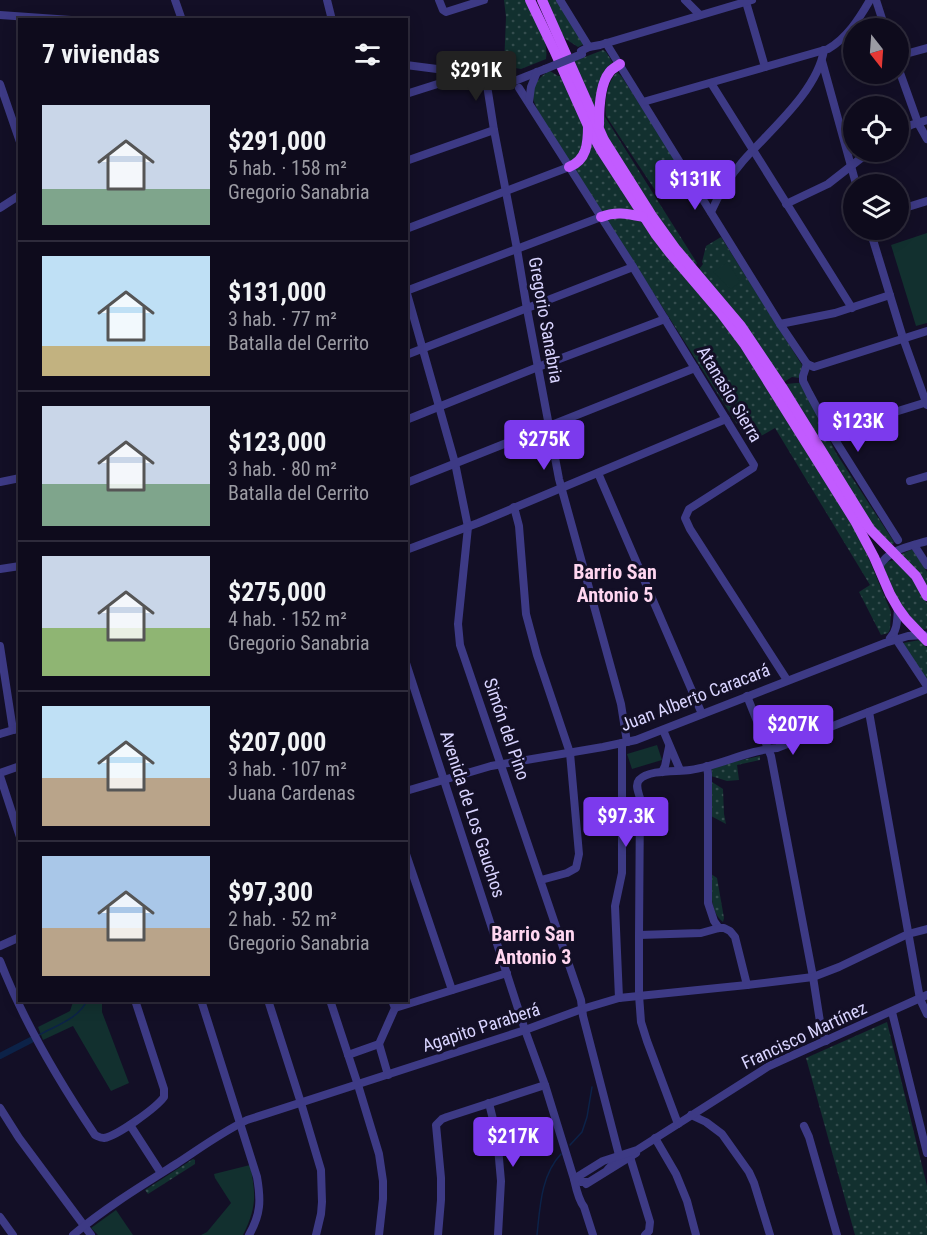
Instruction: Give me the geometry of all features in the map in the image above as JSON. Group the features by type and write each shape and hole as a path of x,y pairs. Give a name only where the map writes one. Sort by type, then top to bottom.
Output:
{"main road":[{"path":"535,2 594,127 601,150 643,217 745,345 855,521 898,608 925,637"},
{"path":"569,167 578,163 585,152 588,138 594,127 605,79 620,64"},
{"path":"594,127 675,248 741,326 870,529 916,576 927,596"},
{"path":"601,217 618,213 643,217"}],"street":[{"path":"175,0 181,18"},
{"path":"327,0 332,18"},
{"path":"440,0 446,12 468,3 484,0"},
{"path":"522,0 535,2"},
{"path":"560,0 584,51"},
{"path":"685,0 700,15"},
{"path":"643,102 765,67 823,55 849,32 870,0"},
{"path":"876,0 882,18"},
{"path":"408,93 466,77 511,78 542,69 603,44 748,1 765,67"},
{"path":"0,15 42,18"},
{"path":"603,44 620,64 807,364 814,367 927,331"},
{"path":"909,54 927,48"},
{"path":"711,212 729,179 795,105 814,76 823,55"},
{"path":"823,55 853,174"},
{"path":"408,64 487,77"},
{"path":"529,102 529,93 542,69"},
{"name":"Gregorio Sanabria","path":"487,77 494,130 561,489 621,704 625,743 622,873 615,906 619,998"},
{"path":"711,83 852,308"},
{"path":"0,84 18,136"},
{"path":"904,84 918,123 927,139"},
{"name":"Atanasio Sierra","path":"519,88 633,267 753,464 754,467 689,509 685,518 787,680"},
{"path":"909,127 927,120"},
{"path":"408,160 494,130"},
{"path":"786,204 828,184 857,162"},
{"path":"408,228 569,167"},
{"path":"3,206 18,196"},
{"path":"909,207 927,201"},
{"path":"408,291 601,217"},
{"path":"830,432 927,404 903,338 873,240"},
{"path":"408,354 633,267"},
{"name":"Simón del Pino","path":"408,295 455,463 468,527 458,624 460,645 581,1000 619,1155"},
{"path":"780,324 835,314 890,295"},
{"path":"408,419 665,319"},
{"path":"807,364 803,372 803,381 830,432 897,540"},
{"path":"408,482 695,368"},
{"path":"408,549 561,489 726,419"},
{"path":"598,473 702,714"},
{"path":"910,481 927,476"},
{"path":"0,482 18,480"},
{"path":"514,507 519,525 526,614 570,753 579,854 576,868 567,873 541,880"},
{"path":"879,567 885,558 894,553 927,541"},
{"path":"914,545 927,565"},
{"path":"0,569 18,566"},
{"path":"678,1124 641,1022 639,995 640,798 637,786 639,780 662,772 687,771 763,749 777,748 927,687 895,637 898,608"},
{"path":"895,637 925,637"},
{"name":"Juan Alberto Caracará","path":"408,790 491,766 625,743 895,637"},
{"path":"0,646 16,729 0,734"},
{"name":"Avenida de Los Gauchos","path":"408,669 593,1235"},
{"path":"747,696 769,749 821,1028 826,1041"},
{"path":"869,712 908,934 927,1014"},
{"path":"663,730 680,770"},
{"path":"662,772 669,746"},
{"path":"707,766 708,903 719,928"},
{"path":"18,767 0,774 18,831"},
{"path":"408,860 452,990"},
{"path":"639,935 701,933 724,928 730,931 735,938 747,985"},
{"name":"Agapito Paraberá","path":"73,1235 161,1173 241,1123 619,998 813,976 839,967 908,934 927,929"},
{"path":"0,946 18,938"},
{"path":"0,961 12,992 38,1045 95,1135 101,1138 108,1137 130,1125 158,1105 164,1097 164,1089 136,1002"},
{"path":"408,1001 507,973"},
{"name":"Francisco Martínez","path":"574,1179 603,1161 637,1149 778,1061 923,997"},
{"path":"202,1002 254,1164 260,1194 259,1212 249,1235"},
{"path":"268,1002 319,1160 322,1180 321,1214 316,1235"},
{"path":"331,1002 379,1154 383,1199 379,1235"},
{"path":"388,1075 379,1044 394,1004"},
{"path":"892,1012 927,1153"},
{"path":"348,1055 379,1044"},
{"path":"438,1235 441,1179 435,1130 438,1122 545,1084"},
{"path":"489,1103 497,1136 501,1181 498,1235"},
{"path":"0,1108 19,1138 91,1235"},
{"path":"691,1115 706,1122 722,1134 749,1172 770,1235"},
{"path":"130,1125 161,1173"},
{"path":"804,1126 837,1235"},
{"path":"655,1138 676,1174 687,1201 696,1235"},
{"name":"Francisco Martínez","path":"588,1182 630,1157 637,1149"},
{"path":"608,1169 619,1155"},
{"path":"630,1157 650,1222 649,1231 645,1235"},
{"path":"574,1179 588,1182"},
{"name":"Avenida de Los Gauchos","path":"584,1207 582,1190 588,1182"},
{"path":"0,1217 13,1235"}],"green space":[{"path":"504,0 526,0 543,36 546,59 521,69 504,66 506,17"},
{"path":"545,0 557,0 584,44 578,47 561,36"},
{"path":"603,50 613,63 596,114 572,62"},
{"path":"550,71 562,76 582,121 583,147 571,163 534,103 534,89 537,81"},
{"path":"617,72 687,178 659,196 606,116 607,92"},
{"path":"603,110 605,117 697,263 695,267 677,245 611,145 602,123"},
{"path":"590,139 636,211 601,211 575,170"},
{"path":"611,216 641,221 729,329 852,523 891,612 888,633 881,635 859,592 870,585 775,428 749,443 607,220"},
{"path":"927,233 927,323 916,326 891,245"},
{"path":"721,237 802,365 800,378 792,377 784,382 698,271 703,264 706,246"},
{"path":"728,262 740,282 731,289 713,272"},
{"path":"801,383 836,453 894,542 893,545 872,525 786,384"},
{"path":"911,550 927,572 927,586 901,554"},
{"path":"895,560 914,580 925,598 927,629 921,630 900,604 883,566 886,562"},
{"path":"920,640 927,648 927,680 903,643"},
{"path":"657,745 662,760 632,769 627,754"},
{"path":"760,756 760,760 737,765 739,780 727,781 711,776 712,768 715,766"},
{"path":"712,782 723,789 726,824 711,816"},
{"path":"711,874 717,878 723,922 713,906"},
{"path":"73,1002 102,1002 102,1012 129,1083 111,1091 73,1026 43,1040 38,1027 70,1011"},
{"path":"887,1022 927,1186 927,1235 855,1235 806,1058"},
{"path":"193,1159 195,1164 148,1194 145,1190"},
{"path":"250,1165 254,1200 251,1216 243,1235 201,1235 207,1232 231,1203 214,1174"},
{"path":"116,1210 133,1235 98,1235 91,1228"}],"waterway":[{"path":"39,1035 73,1017 86,1002"},
{"path":"0,1056 31,1040"},
{"path":"570,1145 582,1132 592,1087"},
{"path":"537,1235 545,1181 554,1162 561,1154"}],"district":[{"name":"Barrio San Antonio 5","path":"615,584"},
{"name":"Barrio San Antonio 3","path":"533,946"}]}
